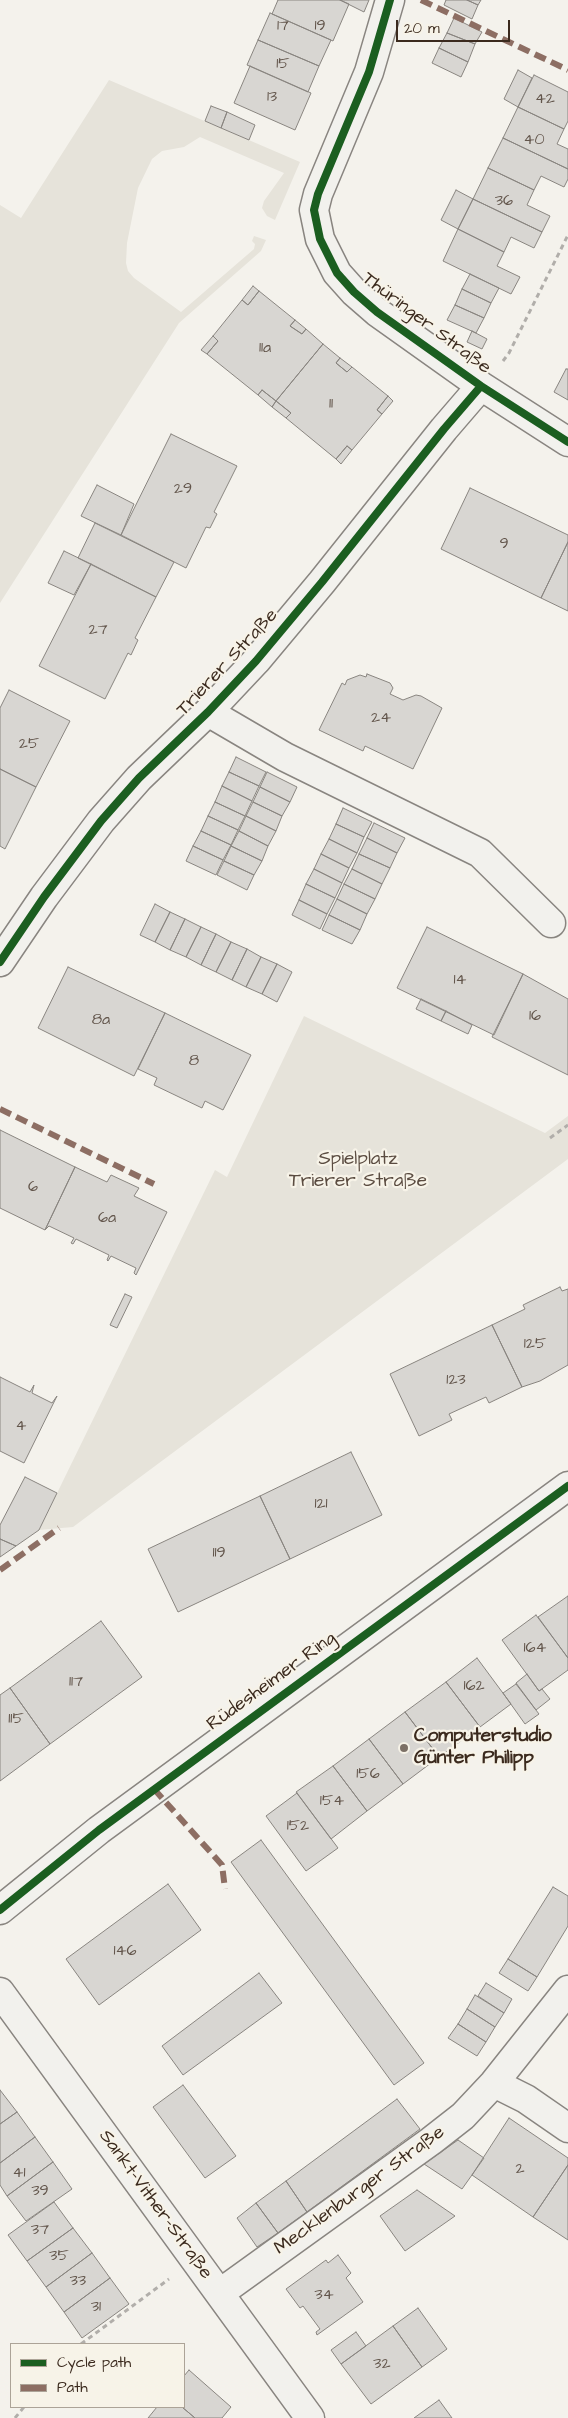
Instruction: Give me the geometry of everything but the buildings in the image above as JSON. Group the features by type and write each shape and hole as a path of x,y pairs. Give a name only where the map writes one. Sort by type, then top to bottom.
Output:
{"street":[{"name":"Thüringer Straße","path":"390,0 369,72 318,194 314,210 315,225 327,256 337,273 354,292 420,345 489,376 568,442"},
{"name":"Trierer Straße","path":"0,962 44,897 101,821 139,778 208,712 285,628 444,429 489,376"},
{"name":"Trierer Straße","path":"208,712 284,757 480,853 551,923"},
{"name":"Rüdesheimer Ring","path":"0,1910 99,1830 568,1486"},
{"name":"Mecklenburger Straße","path":"220,2293 431,2142 463,2116 494,2083 568,1990"},
{"name":"Sankt-Vither-Straße","path":"0,1992 310,2418"},
{"path":"494,2083 526,2099 568,2128"}],"path":[{"path":"550,1138 568,1125"},
{"path":"82,2343 196,2260"},
{"path":"15,2418 23,2408"}],"green space":[{"path":"109,80 300,162 275,220 267,216 262,208 264,201 284,173 200,137 184,147 162,151 152,159 138,188 127,243 126,263 128,271 134,278 181,312 254,249 255,244 252,241 254,236 266,240 261,251 179,323 0,603 0,205 21,218"},
{"name":"Spielplatz Trierer Straße","path":"304,1016 545,1133 568,1116 568,1159 73,1527 39,1530 215,1170 227,1177"}],"marked path":[{"path":"421,0 568,70"},
{"path":"0,1109 154,1184"},
{"path":"0,1570 59,1528"},
{"path":"154,1789 222,1865 225,1889"}],"cycle path":[{"path":"390,0 369,72 318,194 314,210 320,239 337,273 354,292 377,312 481,386 568,442"},
{"path":"0,962 44,897 101,821 139,778 208,712 256,661 481,386"},
{"path":"0,1910 99,1830 568,1486"}],"place":[{"name":"Computerstudio Günter Philipp","path":"404,1748"}]}
